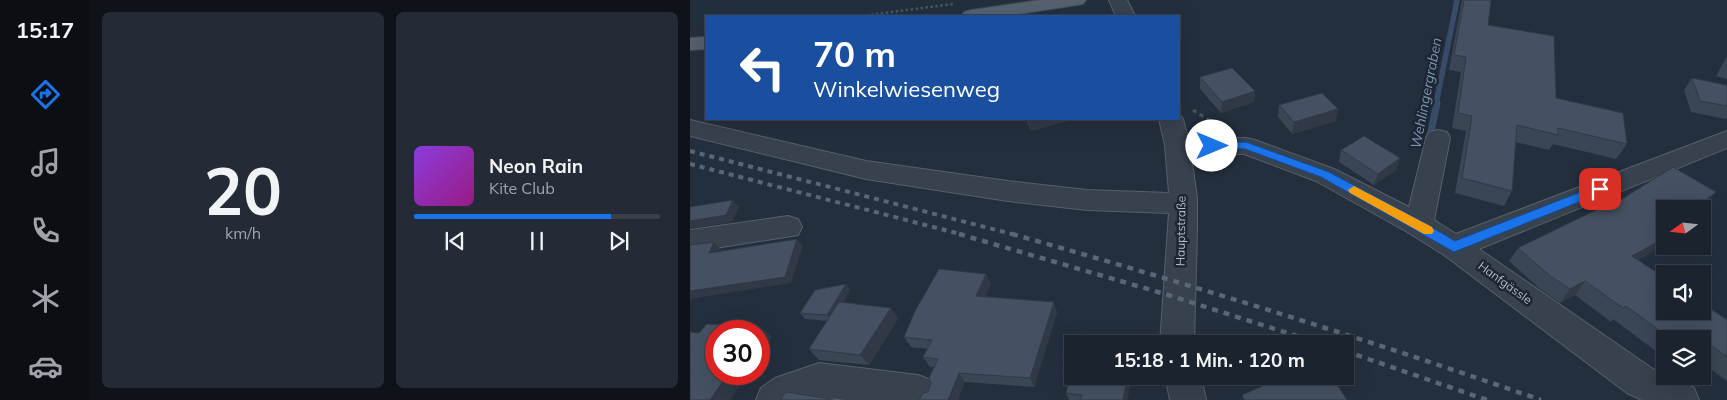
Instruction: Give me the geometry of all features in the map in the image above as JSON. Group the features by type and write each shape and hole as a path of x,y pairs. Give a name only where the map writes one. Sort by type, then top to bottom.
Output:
{"main road":[{"path":"978,15 1077,0"},
{"path":"690,44 705,43"}],"street":[{"path":"1118,0 1125,15"},
{"name":"Hanfgässle","path":"1180,124 1325,175 1419,225 1454,247 1640,381 1681,400"},
{"name":"Hauptstraße","path":"1176,335 1183,203 1180,124"},
{"path":"690,128 875,172 1087,200 1183,203"},
{"path":"1419,225 1438,138"},
{"path":"1454,247 1727,138"},
{"path":"690,241 788,227"},
{"path":"774,400 788,390 818,380 918,392"},
{"path":"1185,385 1188,400"}],"path":[{"path":"867,15 956,3"},
{"path":"1180,124 1246,146"}],"building":[{"path":"1464,0 1491,0 1488,25 1554,36 1556,98 1623,113 1627,144 1558,128 1558,135 1517,125 1512,191 1462,178 1472,116 1458,113 1466,57 1454,55"},
{"path":"1232,68 1255,91 1222,102 1200,77"},
{"path":"1692,78 1726,85 1727,106 1700,101"},
{"path":"1322,93 1338,109 1294,122 1279,105"},
{"path":"1364,136 1400,158 1378,174 1341,150"},
{"path":"1673,167 1716,192 1705,200 1656,200 1656,243 1632,256 1656,272 1656,320 1711,320 1711,309 1727,320 1727,357 1711,345 1711,330 1659,330 1626,306 1623,308 1585,281 1570,289 1549,275 1518,248 1612,202 1614,204"},
{"path":"733,200 726,215 690,221 690,207"},
{"path":"797,239 785,277 690,291 690,245 714,242 709,253"},
{"path":"939,269 986,274 976,296 1054,302 1030,378 959,373 948,400 919,400 923,393 928,392 931,383 929,378 938,359 923,357 932,340 904,337 915,311"},
{"path":"846,284 827,315 800,313 815,290"},
{"path":"839,302 891,308 860,355 809,349"},
{"path":"705,326 705,385 720,385 710,400 690,400 690,332 699,333"},
{"path":"1068,385 1126,385 1123,400 1080,400 1082,395 1066,393"},
{"path":"1265,385 1338,385 1347,400 1244,400 1242,395"},
{"path":"786,392 831,399 780,400"}],"waterway":[{"name":"Wehlingergraben","path":"1436,104 1457,0"},
{"name":"Wehlingergraben","path":"1429,142 1437,103"}],"railway":[{"path":"690,151 1016,235"},
{"path":"690,164 964,235"},
{"path":"959,234 1165,294 1294,335"},
{"path":"1012,234 1278,313 1410,355 1541,400"},
{"path":"1354,354 1487,400"}],"slow traffic":[{"path":"1354,190 1428,231"}],"route":[{"path":"1212,146 1246,146 1325,175 1419,225 1454,247 1600,189"}]}
